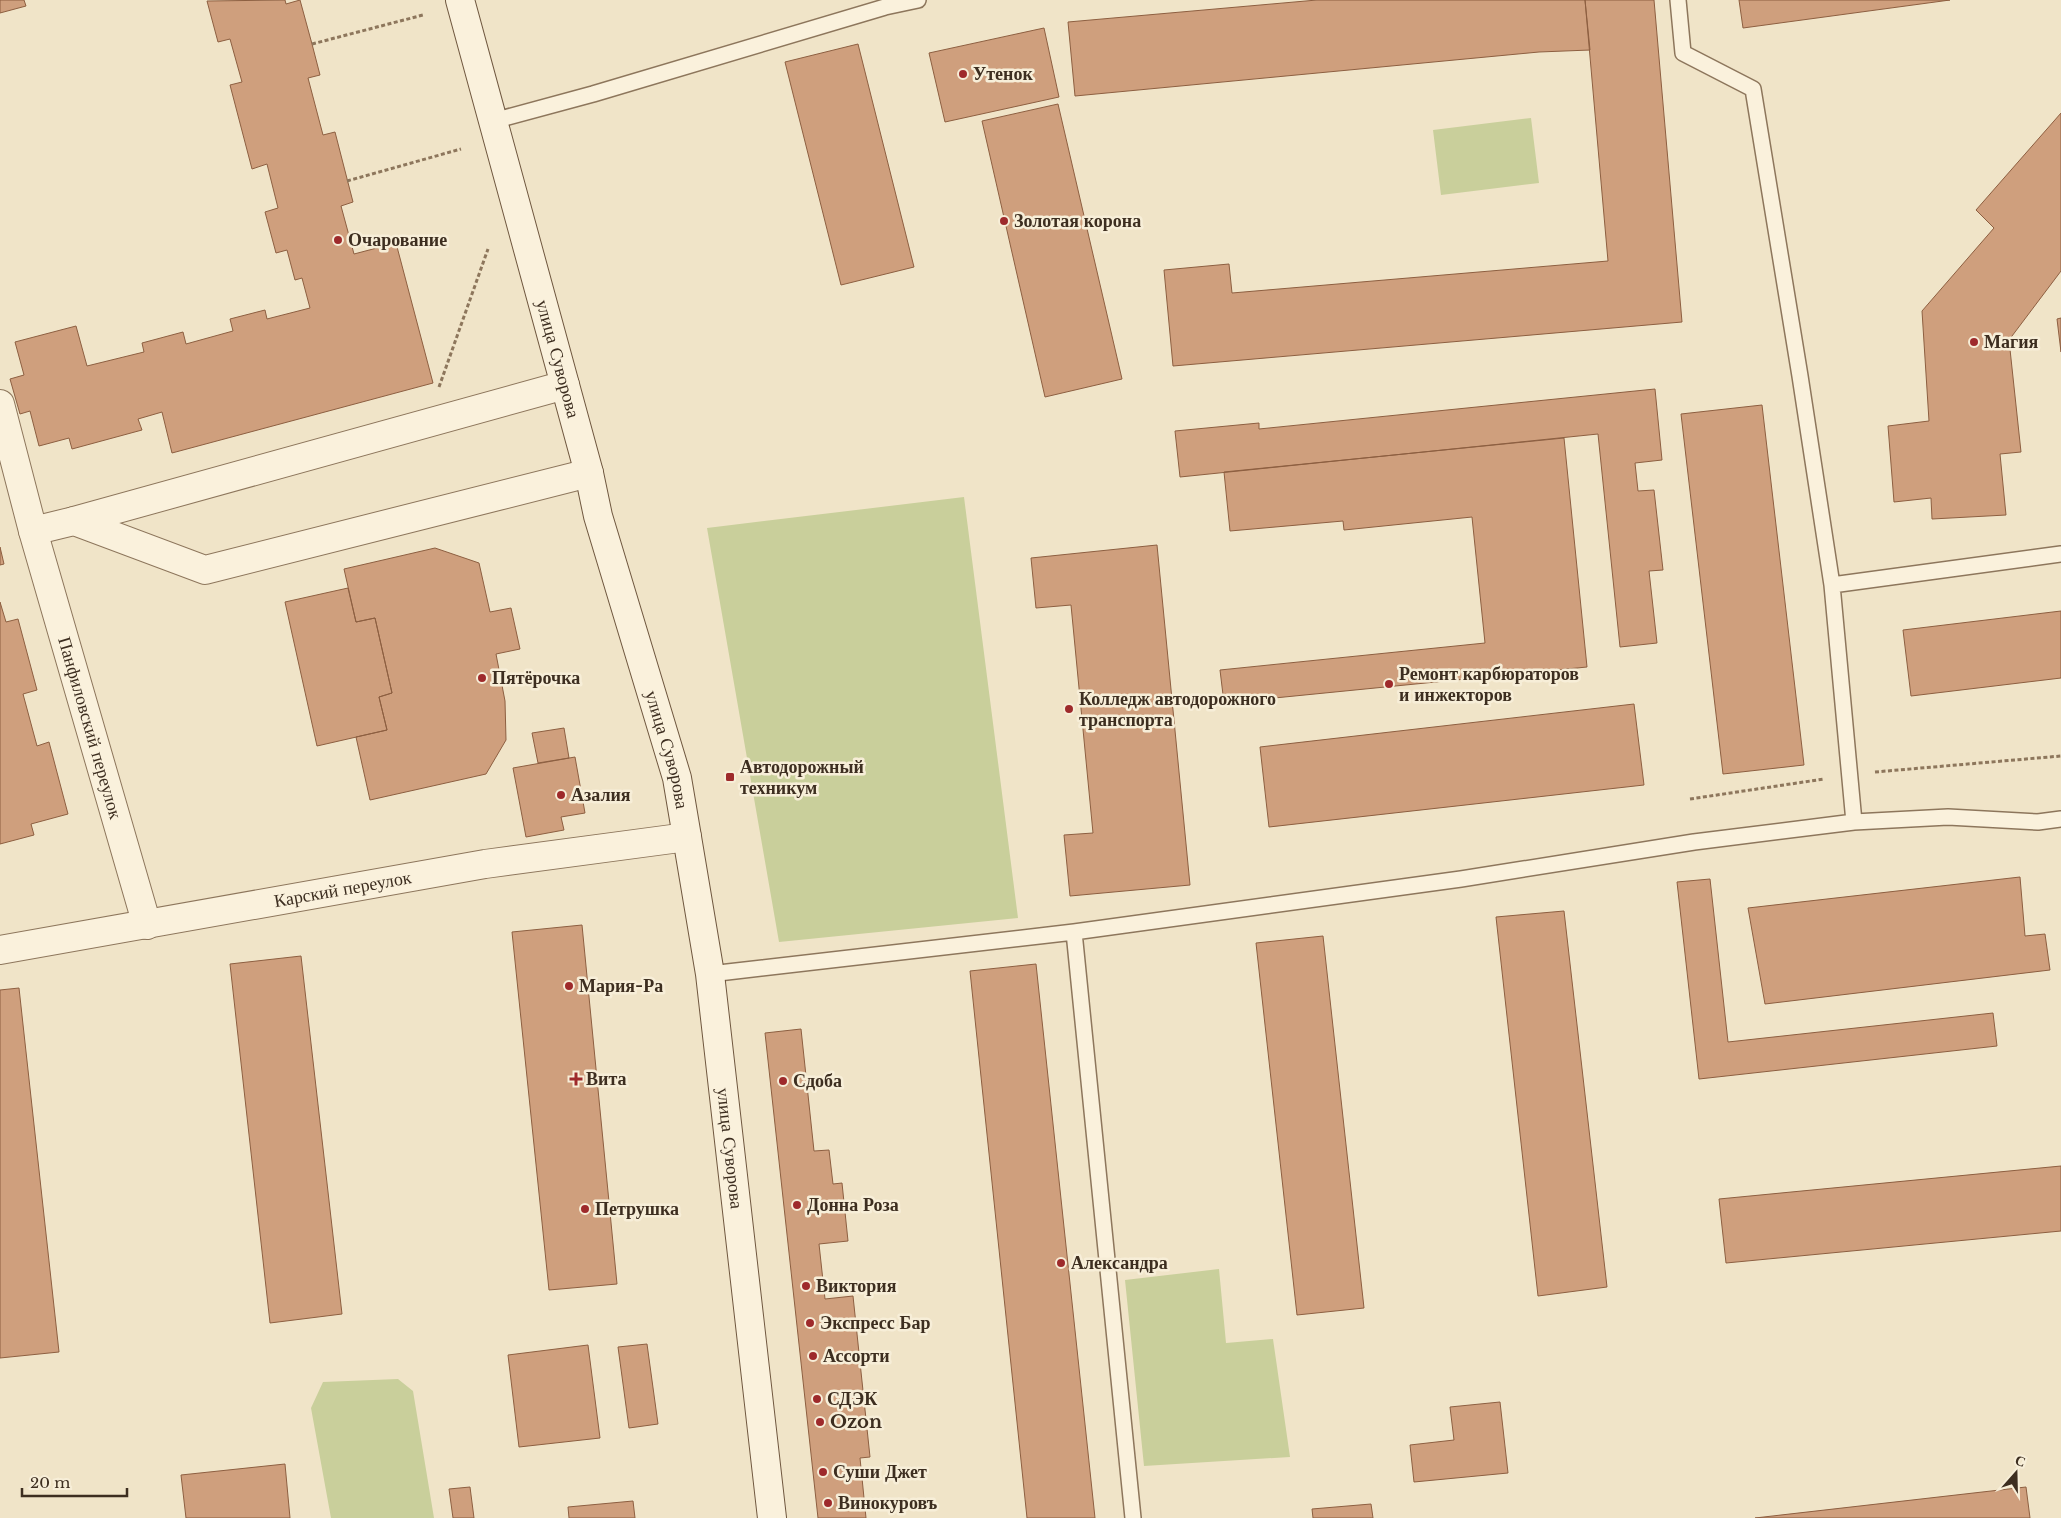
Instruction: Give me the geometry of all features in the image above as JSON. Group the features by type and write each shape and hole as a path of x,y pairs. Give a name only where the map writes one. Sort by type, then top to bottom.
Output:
{"street":[{"name":"улица Суворова","path":"460,0 589,472 598,516 676,778 710,974 772,1518"},
{"path":"33,531 565,385"},
{"name":"Панфиловский переулок","path":"0,404 33,531 147,924"},
{"path":"74,521 206,570 589,472"},
{"name":"Карский переулок","path":"0,950 485,864 687,837"}],"lane":[{"path":"493,121 593,94 885,7 918,0"},
{"path":"1678,0 1683,53 1753,89 1799,366 1832,585 1854,822"},
{"path":"1832,585 2061,554"},
{"path":"710,974 1074,932 1461,880 1694,842 1854,822 1948,817 2038,822 2061,819"},
{"path":"1074,932 1133,1518"}],"path":[{"path":"312,44 423,15"},
{"path":"347,181 461,149"},
{"path":"426,423 488,249"},
{"path":"1690,800 1849,775 2061,756"}],"green space":[{"path":"1531,118 1539,183 1441,195 1433,130"},
{"path":"964,497 1018,918 779,942 707,528"},
{"path":"1219,1269 1226,1343 1273,1339 1290,1457 1144,1466 1125,1280"},
{"path":"398,1379 413,1391 434,1518 331,1518 311,1408 323,1382"}],"building":[{"path":"0,0 24,0 26,6 0,13"},
{"path":"285,0 286,4 300,0 312,44 320,75 308,78 323,135 335,132 353,202 341,206 354,254 396,243 433,383 172,453 162,412 138,419 142,430 72,449 69,438 39,446 30,411 20,414 10,379 24,375 15,342 76,326 87,366 144,352 142,343 183,332 186,344 233,331 230,319 265,310 267,319 310,308 302,278 295,280 287,250 276,253 265,212 278,208 267,164 252,169 230,85 242,82 230,39 218,42 207,1"},
{"path":"1317,0 1585,0 1590,50 1539,52 1075,96 1068,22"},
{"path":"1585,0 1654,0 1682,322 1173,366 1164,270 1229,264 1232,293 1608,261"},
{"path":"1739,0 1950,0 1743,28"},
{"path":"1044,28 1059,97 945,122 929,53"},
{"path":"858,44 914,267 841,285 785,62"},
{"path":"1058,104 1122,379 1045,397 982,121"},
{"path":"2061,113 2061,271 2009,340 2021,452 2000,454 2006,515 1932,519 1931,498 1894,502 1888,426 1929,421 1922,311 1994,228 1976,210"},
{"path":"2061,318 2061,352 2057,319"},
{"path":"1655,389 1662,460 1635,463 1638,491 1654,490 1663,570 1649,571 1657,643 1620,647 1598,434 1180,477 1175,431 1259,423 1259,429"},
{"path":"1762,405 1804,765 1723,774 1681,414"},
{"path":"1564,438 1587,667 1224,703 1220,670 1485,643 1472,517 1344,530 1343,521 1230,531 1224,472"},
{"path":"1157,545 1190,885 1070,896 1064,835 1093,833 1071,605 1036,608 1031,558"},
{"path":"0,547 4,564 0,565"},
{"path":"435,548 479,563 490,612 511,608 520,649 496,654 505,701 506,740 486,774 370,800 356,737 387,730 379,697 392,693 375,618 356,622 344,569"},
{"path":"348,588 356,622 375,618 392,693 379,697 387,730 317,746 285,602"},
{"path":"0,602 6,622 18,619 37,690 23,694 37,746 49,742 68,814 31,824 34,835 0,844"},
{"path":"2061,611 2061,678 1911,696 1903,630"},
{"path":"1634,704 1644,785 1269,827 1260,747"},
{"path":"564,728 569,758 538,763 532,733"},
{"path":"575,757 585,813 561,817 564,830 526,837 513,768"},
{"path":"2020,877 2025,936 2045,934 2050,970 1765,1004 1748,908"},
{"path":"1710,879 1728,1042 1993,1013 1997,1046 1699,1079 1677,882"},
{"path":"1564,911 1607,1287 1538,1296 1496,917"},
{"path":"582,925 617,1284 549,1290 512,932"},
{"path":"1323,936 1364,1308 1297,1315 1256,943"},
{"path":"301,956 342,1314 270,1323 230,964"},
{"path":"1036,964 1095,1518 1027,1518 970,971"},
{"path":"19,988 59,1352 0,1358 0,990"},
{"path":"801,1029 814,1151 829,1150 833,1184 842,1183 848,1241 819,1244 825,1299 853,1296 870,1457 860,1458 866,1518 818,1518 765,1033"},
{"path":"2061,1166 2061,1231 1726,1263 1719,1199"},
{"path":"647,1344 658,1424 629,1428 618,1347"},
{"path":"588,1345 600,1438 519,1447 508,1355"},
{"path":"1500,1402 1508,1473 1414,1482 1410,1445 1454,1440 1450,1407"},
{"path":"285,1464 290,1518 186,1518 181,1475"},
{"path":"470,1487 474,1518 453,1518 449,1489"},
{"path":"2026,1487 2030,1518 1755,1518"},
{"path":"633,1501 635,1518 569,1518 568,1507"},
{"path":"1371,1504 1373,1518 1313,1518 1312,1509"}],"place":[{"name":"Утенок","path":"963,74"},
{"name":"Золотая корона","path":"1004,221"},
{"name":"Очарование","path":"338,240"},
{"name":"Магия","path":"1974,342"},
{"name":"Пятёрочка","path":"482,678"},
{"name":"Ремонт карбюраторов и инжекторов","path":"1389,684"},
{"name":"Колледж автодорожного транспорта","path":"1069,709"},
{"name":"Автодорожный техникум","path":"730,777"},
{"name":"Азалия","path":"561,795"},
{"name":"Мария-Ра","path":"569,986"},
{"name":"Вита","path":"576,1079"},
{"name":"Сдоба","path":"783,1081"},
{"name":"Донна Роза","path":"797,1205"},
{"name":"Петрушка","path":"585,1209"},
{"name":"Александра","path":"1061,1263"},
{"name":"Виктория","path":"806,1286"},
{"name":"Экспресс Бар","path":"810,1323"},
{"name":"Ассорти","path":"813,1356"},
{"name":"СДЭК","path":"817,1399"},
{"name":"Ozon","path":"820,1422"},
{"name":"Суши Джет","path":"823,1472"},
{"name":"Винокуровъ","path":"828,1503"}]}
